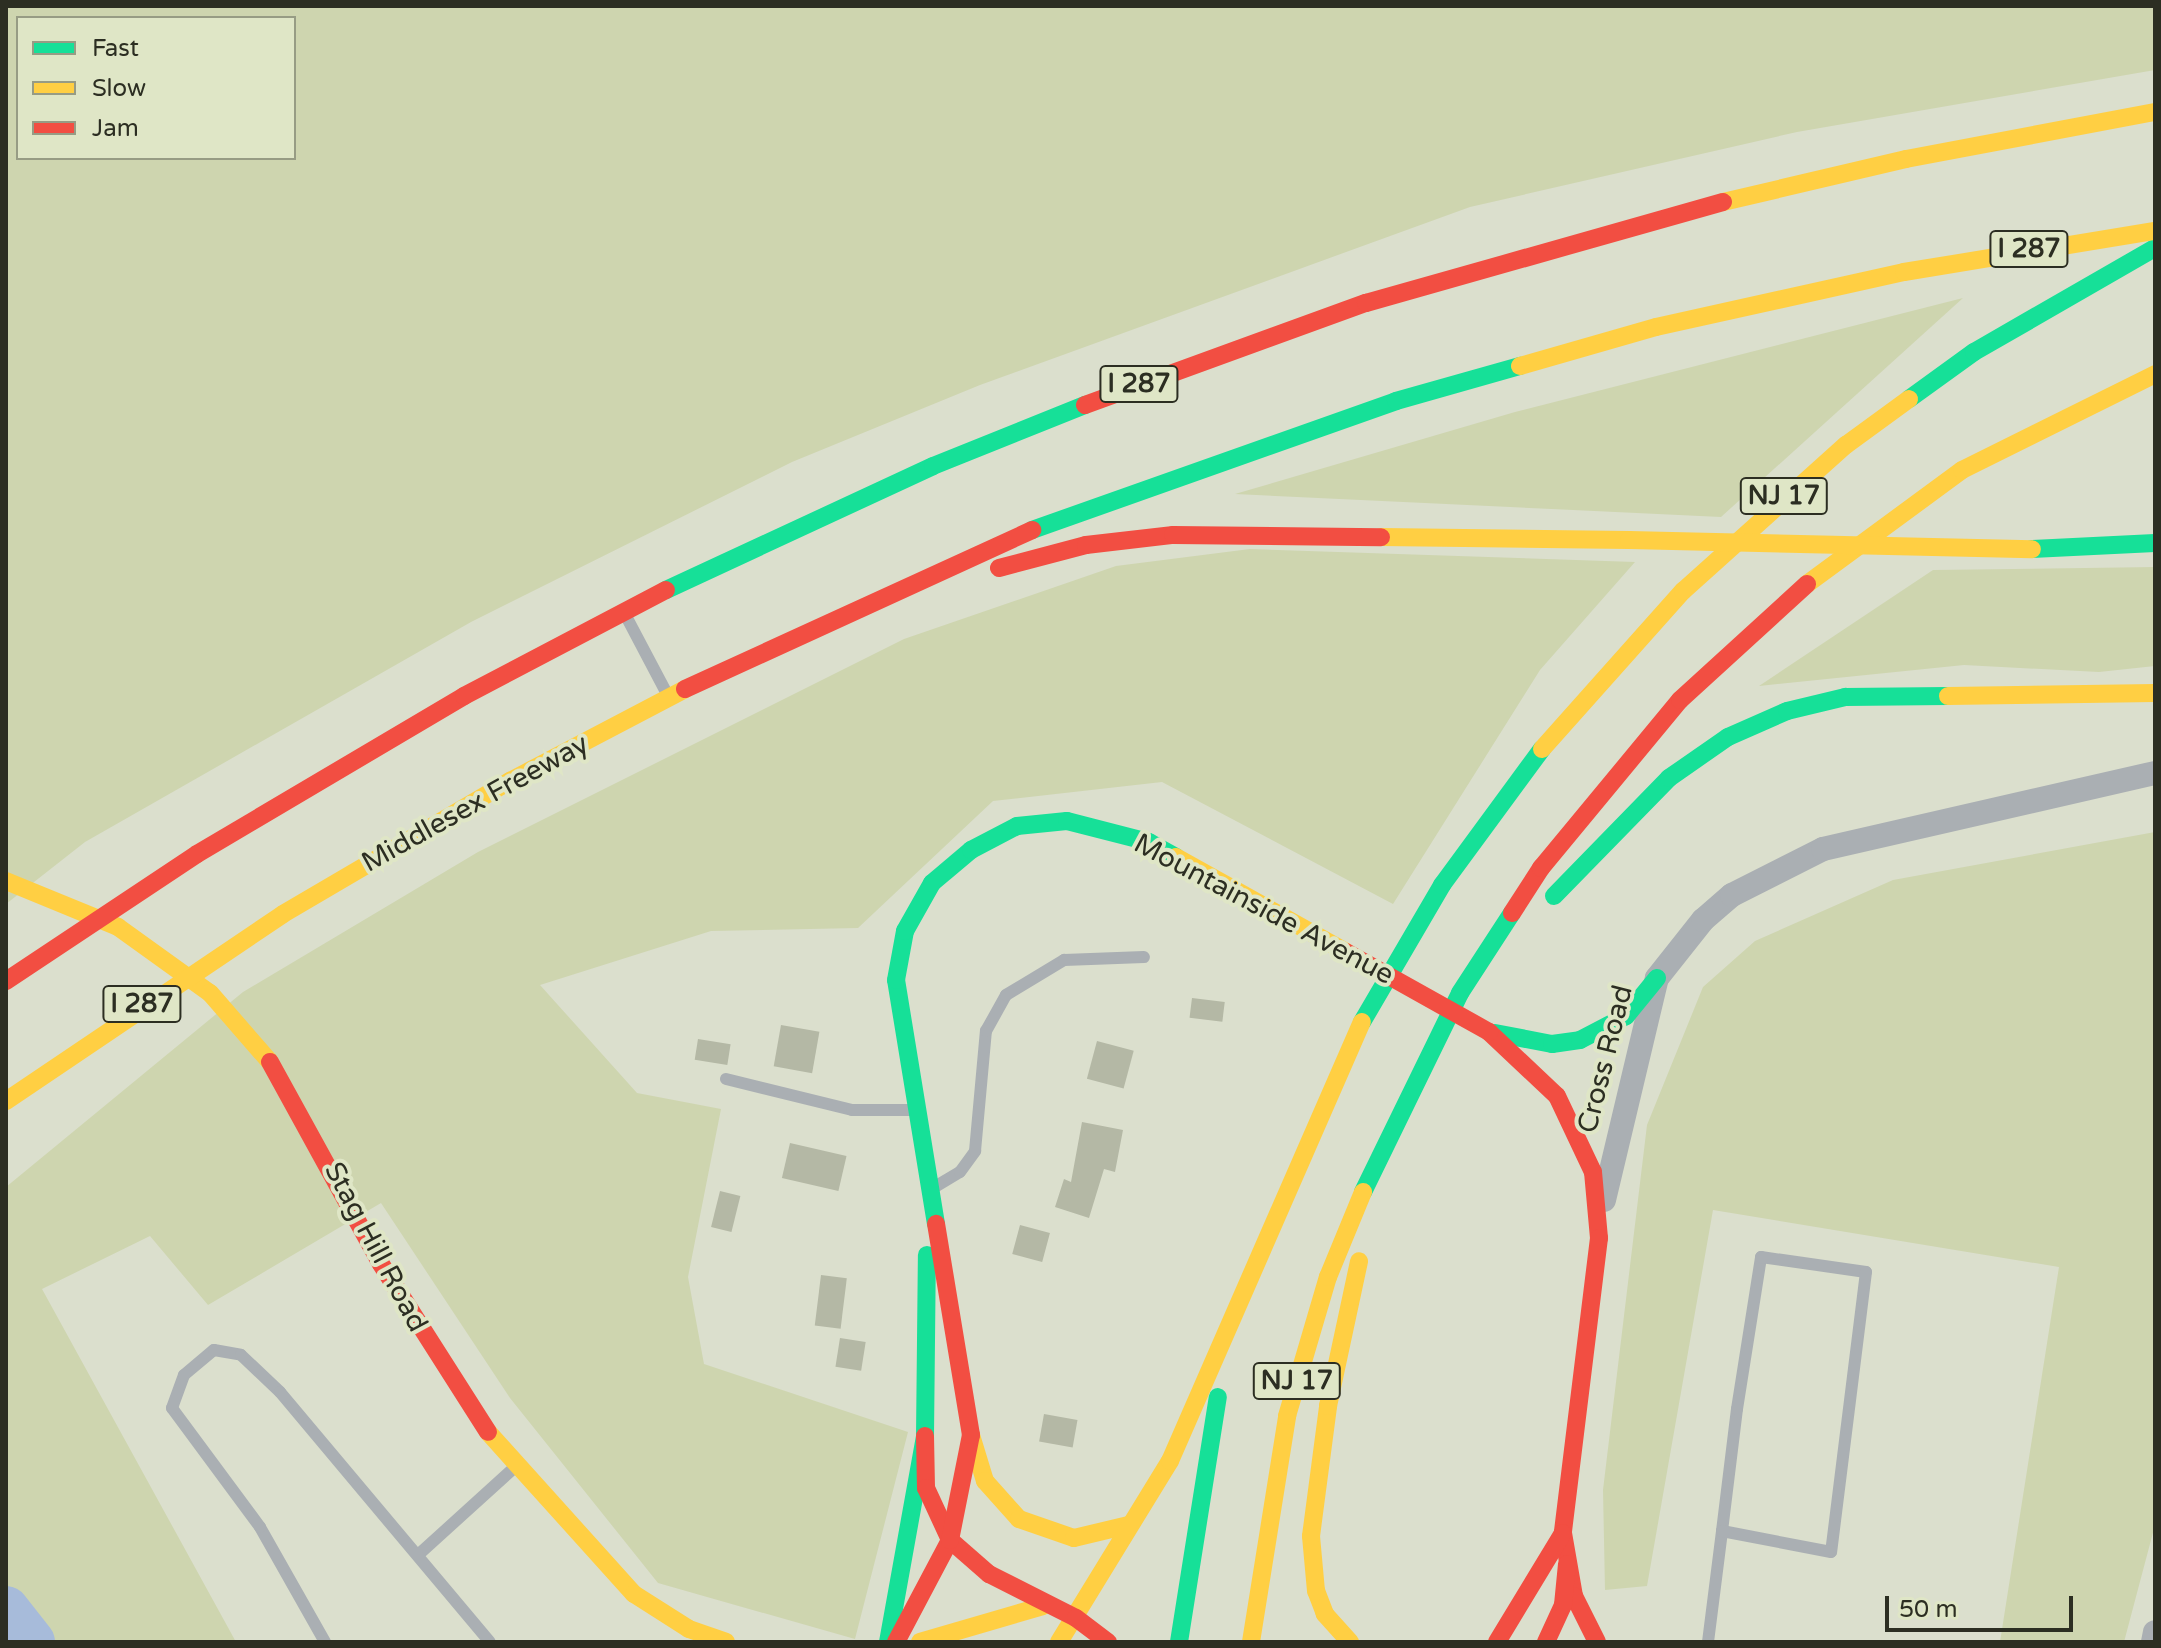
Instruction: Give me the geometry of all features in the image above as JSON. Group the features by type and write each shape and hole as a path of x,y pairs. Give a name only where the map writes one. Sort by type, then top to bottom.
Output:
{"main road":[{"name":"I 287","path":"6,981 197,854 451,703 624,611 1020,429 1366,303 1718,201 2155,112"},
{"name":"I 287","path":"669,696 966,556 1246,450 1573,349 1904,272 2155,231"},
{"name":"NJ 17","path":"1179,1642 1218,1399 1260,1253 1321,1101 1398,956 1482,825 1590,690 1734,541 1846,445 1974,352 2155,248"},
{"name":"NJ 17","path":"1251,1642 1261,1548 1291,1402 1328,1277 1387,1132 1424,1062 1541,868 1635,749 1733,647 1898,510 2031,431 2155,374"},
{"path":"1733,647 1946,504 2092,429"},
{"path":"669,696 993,570 1127,539 1269,533 2032,549 2155,543"},
{"path":"1424,1062 1599,843 1669,778 1728,737 1787,711 1845,697 2155,693"},
{"name":"Middlesex Freeway","path":"6,1101 283,914 669,696"},
{"name":"Mountainside Avenue","path":"896,1642 950,1540 971,1435 950,1285 926,1191 896,980 905,931 932,883 971,850 1017,826 1067,821 1149,842 1489,1032 1538,1073 1571,1118 1593,1172 1599,1238"},
{"name":"Stag Hill Road","path":"6,881 152,948 244,1029 307,1119 437,1360 516,1467 634,1594 689,1629 726,1642"},
{"name":"Mountainside Avenue","path":"1489,1032 1552,1044 1580,1040 1626,1016 1657,978"},
{"path":"1350,1642 1325,1614 1316,1591 1311,1536 1328,1406 1387,1132"},
{"name":"Mountainside Avenue","path":"888,1642 925,1436 926,1191"},
{"name":"Cross Road","path":"1567,1564 1563,1533 1599,1238"},
{"path":"1059,1642 1170,1461 1260,1253"},
{"path":"971,1435 985,1481 1019,1519 1074,1538 1128,1525"},
{"path":"925,1436 926,1488 950,1540 968,1559 1043,1606 1076,1618 1108,1642"},
{"path":"1497,1642 1563,1533"},
{"path":"1546,1642 1563,1605 1567,1564"},
{"path":"1567,1564 1583,1621 1597,1642"},
{"path":"920,1642 1043,1606"}],"street":[{"name":"Cross Road","path":"1599,1238 1616,1132 1657,978 1703,920 1791,861 1854,840 2155,773"},
{"path":"2153,1642 2155,1632"}],"lane":[{"path":"624,611 669,696"},
{"path":"926,1191 960,1172 975,1151 986,1031 1006,995 1064,960 1144,957"},
{"path":"726,1079 852,1110 913,1110"},
{"path":"1708,1642 1722,1531 1761,1257 1866,1272 1831,1552 1722,1531"},
{"path":"325,1642 260,1527 172,1408 184,1375 214,1350 241,1355 418,1555 490,1642"},
{"path":"418,1555 516,1467"}],"green space":[{"path":"6,6 2155,6 2155,70 1797,132 1470,207 980,385 792,462 471,622 85,842 6,904"},
{"path":"1963,298 1721,517 1235,494 1515,412"},
{"path":"1250,549 1635,562 1540,670 1393,904 1162,782 993,801 858,928 711,931 540,985 637,1093 721,1109 688,1277 704,1364 908,1432 855,1639 658,1583 510,1398 381,1203 208,1305 150,1236 42,1289 236,1642 6,1642 6,1187 243,992 478,852 904,639 1116,566"},
{"path":"2155,567 2155,666 2099,672 1964,665 1759,686 1933,570"},
{"path":"2155,832 2155,1525 2124,1642 2000,1642 2059,1267 1713,1210 1647,1586 1605,1590 1603,1490 1647,1125 1703,987 1755,941 1893,880"}],"building":[{"path":"1192,998 1225,1002 1222,1022 1190,1018"},
{"path":"781,1025 819,1032 812,1073 774,1066"},
{"path":"698,1039 731,1044 727,1065 695,1060"},
{"path":"1097,1041 1134,1051 1124,1089 1087,1079"},
{"path":"1082,1122 1123,1130 1115,1172 1104,1169 1089,1218 1055,1207 1064,1179 1071,1182"},
{"path":"790,1143 847,1156 838,1191 782,1178"},
{"path":"720,1191 740,1196 731,1232 711,1227"},
{"path":"1020,1225 1050,1233 1042,1262 1012,1254"},
{"path":"821,1275 847,1278 841,1329 815,1326"},
{"path":"840,1338 866,1342 861,1371 835,1367"},
{"path":"1044,1414 1077,1420 1073,1447 1039,1442"}],"waterway":[{"path":"6,1609 32,1642"}],"traffic: fast":[{"path":"1909,399 1974,352 2155,248"},
{"path":"1032,530 1396,401 1520,366"},
{"path":"666,590 933,466 1085,405"},
{"path":"2032,549 2155,543"},
{"path":"1554,896 1669,778 1728,737 1787,711 1845,697 1948,696"},
{"path":"1362,1022 1442,885 1542,749"},
{"path":"936,1224 896,980 905,931 932,883 971,850 1017,826 1067,821 1149,842 1176,857"},
{"path":"1363,1192 1460,993 1512,913"},
{"path":"1495,1033 1552,1044 1580,1040 1626,1016 1657,978"},
{"path":"888,1642 925,1436 927,1255"},
{"path":"1179,1642 1218,1397"}],"traffic: slow":[{"path":"1723,202 1906,159 2155,112"},
{"path":"1520,366 1656,327 1904,272 2155,231"},
{"path":"1807,584 1962,470 2155,374"},
{"path":"1542,749 1683,591 1846,445 1909,399"},
{"path":"1381,537 1629,540"},
{"path":"1629,540 2032,549"},
{"path":"283,914 510,781 685,689"},
{"path":"1948,696 2155,693"},
{"path":"1176,857 1346,952"},
{"path":"6,881 118,927 210,993 270,1062"},
{"path":"6,1101 283,914"},
{"path":"1059,1642 1170,1461 1362,1022"},
{"path":"1251,1642 1287,1416 1328,1277 1363,1192"},
{"path":"1350,1642 1325,1614 1316,1591 1311,1536 1328,1406 1359,1261"},
{"path":"488,1432 634,1594 689,1629 726,1642"},
{"path":"971,1435 985,1481 1019,1519 1074,1538 1128,1525"},
{"path":"920,1642 1043,1606"}],"traffic: jam":[{"path":"1085,405 1366,303 1723,202"},
{"path":"685,689 1032,530"},
{"path":"999,568 1086,545 1173,535 1381,537"},
{"path":"1512,913 1541,868 1680,700 1807,584"},
{"path":"197,854 464,696 666,590"},
{"path":"6,981 197,854"},
{"path":"1346,952 1489,1032"},
{"path":"1489,1032 1557,1096 1593,1172 1599,1238 1563,1533 1574,1596 1597,1642"},
{"path":"270,1062 381,1264 488,1432"},
{"path":"896,1642 950,1540 971,1435 936,1224"},
{"path":"925,1436 926,1488 950,1540 989,1574 1076,1618 1108,1642"},
{"path":"1497,1642 1563,1533"},
{"path":"1546,1642 1563,1605 1567,1564"}]}
